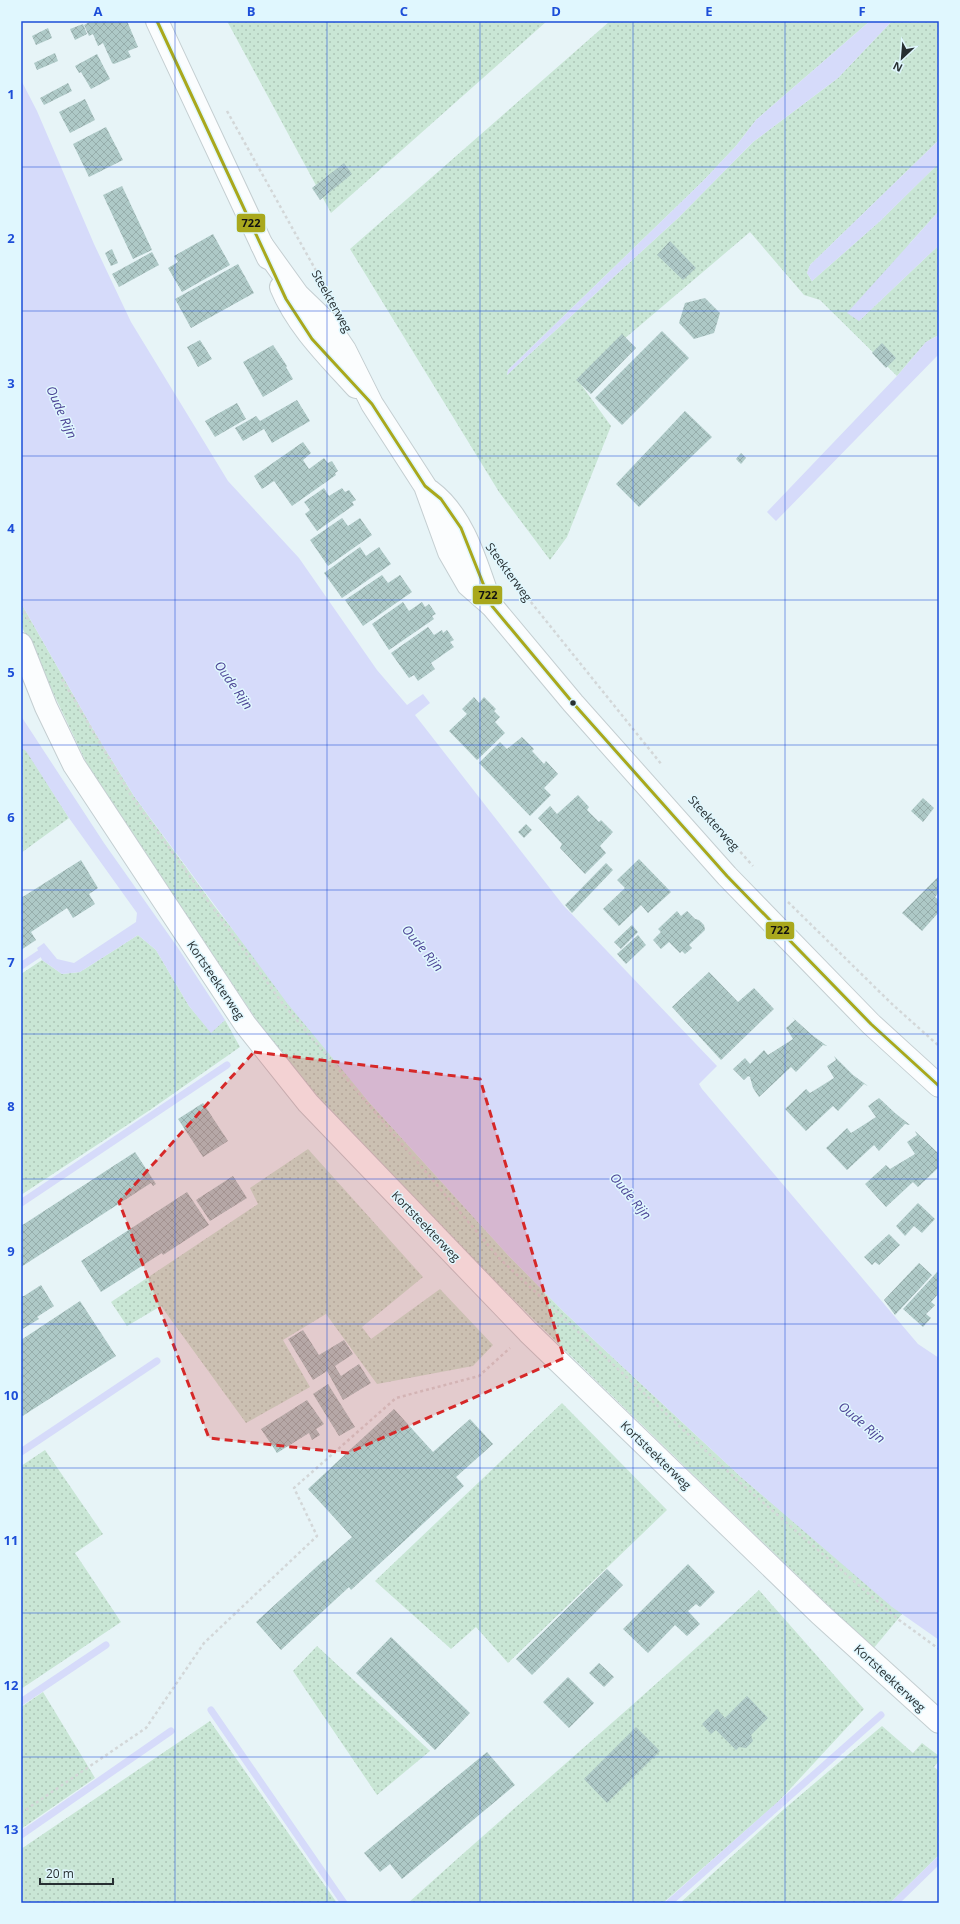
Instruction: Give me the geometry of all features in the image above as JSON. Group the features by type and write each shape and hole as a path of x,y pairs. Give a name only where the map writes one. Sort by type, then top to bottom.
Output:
{"street":[{"name":"Steekterweg","path":"157,21 262,245 298,295 326,322 346,350 372,404 425,486 449,552 468,585 492,606 573,703 727,876 870,1024 939,1086"},
{"name":"Kortsteekterweg","path":"27,636 46,707 74,765 245,1024 308,1103 528,1332 820,1614 939,1722"}],"path":[{"name":"Steekterweg","path":"227,110 326,289"},
{"name":"Steekterweg","path":"500,559 522,591 663,766"},
{"path":"21,606 27,636"},
{"path":"60,675 132,797 283,1004 499,1258 737,1480 899,1620 939,1649"},
{"name":"Steekterweg","path":"694,801 756,870"},
{"path":"783,897 894,1005 939,1046"},
{"path":"21,1813 146,1728 204,1643 317,1536 294,1488 396,1398 479,1376 528,1332"}],"highlighted area":[{"path":"254,1052 480,1079 564,1358 348,1453 209,1438 119,1202"}],"green space":[{"path":"227,21 547,21 331,213"},
{"path":"610,21 870,21 756,120 736,146 703,181 508,370 507,375 678,218 753,142 838,78 892,21 939,21 939,140 810,265 807,273 812,281 879,222 939,163 939,211 910,243 859,321 939,245 939,335 926,342 897,376 820,300 804,295 750,232 577,379 611,426 567,537 550,560 499,492 350,249"},
{"path":"21,603 94,731 134,796 215,907 368,1101 507,1254 564,1312 741,1477 902,1614 873,1649 538,1324 366,1152 277,1050 95,781 21,625"},
{"path":"21,748 26,750 69,818 21,853"},
{"path":"138,935 156,950 189,1006 211,1032 225,1020 240,1047 150,1110 21,1195 21,974 42,960 62,974 80,972"},
{"path":"308,1149 423,1277 362,1327 371,1339 440,1289 493,1345 473,1366 377,1384 326,1314 283,1340 310,1387 246,1423 161,1306 127,1326 111,1302 258,1204 250,1188"},
{"path":"562,1403 667,1510 508,1663 476,1627 451,1649 375,1581"},
{"path":"45,1450 103,1534 75,1553 121,1622 21,1689 21,1466"},
{"path":"759,1590 864,1709 778,1802 663,1903 408,1903 716,1630"},
{"path":"317,1646 430,1751 377,1795 293,1671"},
{"path":"43,1692 95,1778 21,1829 21,1707"},
{"path":"210,1721 337,1903 21,1903 21,1849"},
{"path":"882,1726 913,1753 922,1743 939,1756 939,1761 934,1767 939,1771 939,1855 890,1903 680,1903 783,1810"}],"water":[{"path":"870,21 892,21 838,78 753,142 678,218 507,375 508,370 703,181 736,146 756,120"},
{"name":"Oude Rijn","path":"21,80 37,111 94,244 131,322 228,481 299,558 377,670 407,705 423,694 430,703 415,715 563,905 717,1066 699,1084 702,1089 918,1344 939,1358 939,1640 892,1607 741,1477 564,1312 507,1254 368,1101 287,1003 134,796 94,731 21,603"},
{"path":"939,140 939,163 879,222 812,281 807,273 810,265"},
{"path":"939,211 939,245 859,321 847,313"},
{"path":"939,335 939,354 776,521 767,512 897,376 926,342"},
{"path":"21,716 104,843 178,948 225,1020 211,1033 189,1006 156,950 138,935 80,972 62,974 42,960 37,948 44,943 57,959 74,963 136,922 137,913 69,818 26,751 21,748"}],"building":[{"path":"91,21 127,21 138,47 128,51 131,57 114,64 112,63 103,43 98,46 93,34 89,36 84,25"},
{"path":"83,24 87,34 75,40 70,29"},
{"path":"48,28 52,38 36,45 32,36"},
{"path":"55,53 58,61 37,70 34,63"},
{"path":"97,54 110,79 91,89 81,72 79,73 75,66"},
{"path":"68,83 72,91 44,105 40,98"},
{"path":"85,99 95,120 70,133 59,112"},
{"path":"106,127 123,160 89,177 73,144"},
{"path":"344,163 352,174 320,200 312,188"},
{"path":"122,186 152,250 133,259 103,195"},
{"path":"213,234 230,265 182,292 168,268 178,262 174,256"},
{"path":"670,241 696,268 683,280 657,255"},
{"path":"112,249 118,263 111,266 105,253"},
{"path":"152,252 159,265 119,287 112,274"},
{"path":"238,264 254,293 191,328 175,299"},
{"path":"705,298 720,313 714,333 694,339 679,323 685,303"},
{"path":"662,331 689,358 622,425 595,398"},
{"path":"622,334 636,348 591,394 576,380"},
{"path":"200,340 212,359 198,367 187,347"},
{"path":"882,343 896,358 886,368 872,353"},
{"path":"273,345 287,366 286,367 293,379 263,397 243,362"},
{"path":"297,400 310,421 272,443 264,429 243,441 235,428 256,416 260,421"},
{"path":"237,403 246,419 215,437 205,421"},
{"path":"685,411 712,437 639,507 616,484"},
{"path":"303,442 311,453 303,460 309,469 324,458 328,463 332,461 338,471 335,473 336,475 292,506 274,481 262,489 254,476"},
{"path":"741,453 746,458 741,464 736,459"},
{"path":"324,488 329,496 342,488 345,492 349,490 356,500 352,502 354,505 317,531 305,514 310,510 304,502"},
{"path":"342,518 348,526 360,518 372,535 328,566 310,540"},
{"path":"360,547 366,556 379,547 391,564 342,598 324,573"},
{"path":"382,575 388,583 400,575 412,592 363,626 345,600"},
{"path":"403,602 409,611 422,602 425,607 429,604 436,614 432,616 434,619 389,650 372,624"},
{"path":"428,627 434,635 442,630 443,633 447,630 454,640 450,642 454,647 431,663 435,669 418,681 414,675 409,678 391,653"},
{"path":"474,697 479,703 484,697 496,709 494,711 500,717 495,722 505,733 477,760 449,731 467,714 462,709"},
{"path":"522,737 534,749 532,751 544,764 546,761 558,774 544,788 551,795 530,816 479,763 500,742 507,749"},
{"path":"578,795 589,807 587,810 599,822 601,820 613,832 600,846 606,853 585,874 560,848 562,844 538,818 550,806 557,814"},
{"path":"923,798 934,808 923,822 911,811"},
{"path":"526,824 532,830 524,838 518,832"},
{"path":"639,859 671,892 648,913 641,905 619,926 603,909 625,888 617,880"},
{"path":"81,860 98,888 89,894 95,904 73,918 67,908 31,932 36,940 21,950 21,898"},
{"path":"606,863 613,870 572,913 565,905"},
{"path":"939,876 939,892 935,897 939,900 939,912 922,931 902,913"},
{"path":"677,911 681,916 687,911 704,925 705,930 689,945 692,948 685,954 682,951 680,953 669,942 661,949 653,940 661,932 658,929"},
{"path":"632,925 638,932 621,949 614,942"},
{"path":"638,935 646,945 626,964 617,954"},
{"path":"709,972 738,1002 754,988 774,1009 721,1060 672,1007"},
{"path":"792,1017 827,1046 823,1045 796,1072 791,1067 759,1097 753,1088 750,1077 748,1076 744,1080 733,1069 745,1058 750,1064 764,1050 768,1055 793,1039 786,1028 795,1020"},
{"path":"834,1056 853,1075 868,1086 864,1084 838,1111 833,1106 806,1131 785,1109 806,1089 810,1093 834,1078 827,1066 836,1060"},
{"path":"879,1098 910,1125 905,1124 879,1151 874,1145 847,1170 826,1148 847,1128 851,1133 876,1117 868,1106"},
{"path":"203,1103 228,1141 203,1157 178,1119"},
{"path":"915,1131 939,1154 939,1167 918,1187 913,1182 886,1207 865,1184 886,1165 890,1169 915,1154 907,1142 917,1135"},
{"path":"135,1152 156,1184 153,1186 151,1183 21,1267 21,1226"},
{"path":"233,1176 247,1198 210,1221 196,1200"},
{"path":"187,1192 209,1225 163,1255 162,1253 101,1292 81,1261"},
{"path":"918,1203 935,1219 922,1233 914,1226 905,1236 896,1226"},
{"path":"889,1234 900,1245 879,1265 875,1262 872,1265 864,1257"},
{"path":"919,1263 932,1275 895,1315 884,1300"},
{"path":"939,1270 939,1293 931,1302 935,1305 926,1314 931,1318 923,1327 903,1309"},
{"path":"41,1285 54,1306 37,1317 39,1319 21,1330 21,1296 24,1296"},
{"path":"80,1301 116,1356 21,1417 21,1340"},
{"path":"303,1330 319,1355 344,1340 353,1354 335,1366 341,1376 359,1364 371,1383 343,1400 327,1371 313,1380 288,1339"},
{"path":"328,1384 355,1427 339,1436 313,1394"},
{"path":"307,1400 324,1424 316,1429 320,1435 312,1440 309,1433 277,1453 261,1429"},
{"path":"394,1409 433,1452 470,1419 493,1444 456,1477 464,1486 351,1590 349,1587 281,1650 256,1622 324,1560 325,1561 352,1537 308,1489"},
{"path":"688,1564 715,1592 700,1607 696,1604 688,1611 700,1624 687,1636 675,1625 648,1653 623,1629"},
{"path":"607,1569 623,1585 532,1675 516,1659"},
{"path":"391,1637 470,1713 435,1750 356,1673"},
{"path":"599,1663 614,1677 604,1687 589,1673"},
{"path":"568,1677 594,1703 569,1728 543,1702"},
{"path":"747,1696 768,1718 751,1735 753,1741 746,1748 739,1747 736,1750 716,1730 711,1734 702,1724 717,1709 725,1718"},
{"path":"636,1727 660,1751 607,1803 584,1779"},
{"path":"487,1752 515,1785 402,1879 390,1864 380,1872 364,1853"}],"waterway":[{"path":"21,966 39,954"},
{"path":"21,1203 227,1065"},
{"path":"21,1452 157,1361"},
{"path":"21,1702 106,1645"},
{"path":"211,1710 344,1903"},
{"path":"669,1903 881,1715"},
{"path":"21,1835 171,1731"},
{"path":"895,1903 939,1860"}],"transit line":[{"name":"722","path":"157,21 286,299 312,339 372,404 425,486 441,499 461,528 492,606 573,703 727,876 871,1024 939,1086"}]}
